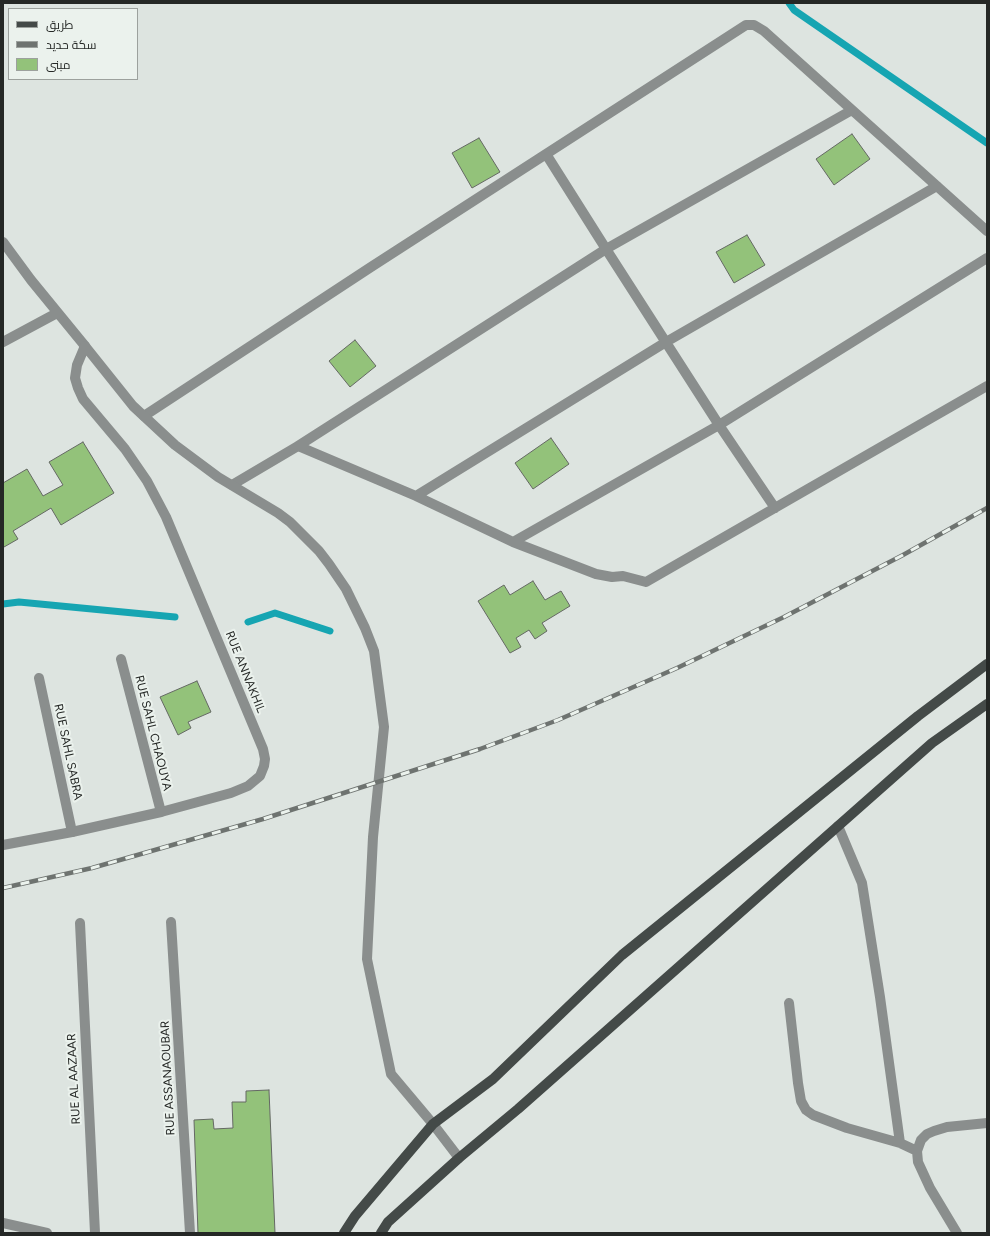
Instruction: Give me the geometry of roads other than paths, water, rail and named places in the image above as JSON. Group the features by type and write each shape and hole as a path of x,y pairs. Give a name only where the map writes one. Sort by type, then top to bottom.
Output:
{"main road":[{"path":"344,1233 355,1216 432,1124 493,1078 622,955 918,716 987,664"},
{"path":"381,1233 388,1222 459,1158 518,1109 932,743 987,704"}],"street":[{"path":"144,416 746,25 754,25 764,31 987,231"},
{"path":"232,485 298,446 606,250 852,110"},
{"path":"546,154 606,250 775,508"},
{"path":"416,496 666,342 938,186"},
{"path":"3,242 31,280 133,406 175,445 218,477 278,513 290,522 319,551 346,589 365,628 374,651 384,727 373,837 367,959 391,1074 459,1158"},
{"path":"513,542 720,425 987,258"},
{"path":"3,342 58,313"},
{"name":"RUE ANNAKHIL","path":"3,845 72,832 161,812 231,793 248,786 260,776 265,760 263,749 166,516 147,481 125,449 83,399 78,388 75,378 77,365 85,346"},
{"path":"298,446 416,496 513,542 596,574 612,577 623,576 646,582 987,386"},
{"name":"RUE SAHL CHAOUYA","path":"121,660 161,812"},
{"name":"RUE SAHL SABRA","path":"39,678 72,832"},
{"path":"838,826 862,883 880,997 900,1143"},
{"name":"RUE ASSANAOUBAR","path":"171,922 190,1233"},
{"name":"RUE AL AAZAAR","path":"80,923 95,1233"},
{"path":"790,1003 798,1083 801,1101 806,1110 813,1115 847,1128 900,1143 917,1151"},
{"path":"957,1233 930,1188 918,1162 917,1151 920,1140 927,1134 947,1126 987,1123"},
{"path":"3,1223 47,1233"}],"waterway":[{"path":"789,3 794,10 987,143"},
{"path":"3,604 19,602 175,617"},
{"path":"248,622 275,613 330,631"}],"railway":[{"path":"3,888 92,868 263,819 480,749 558,720 677,668 784,617 903,555 987,508"}]}
